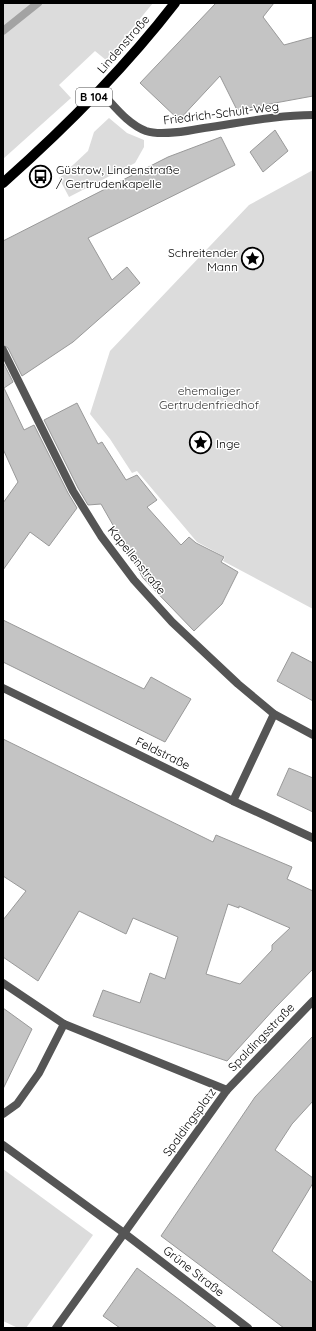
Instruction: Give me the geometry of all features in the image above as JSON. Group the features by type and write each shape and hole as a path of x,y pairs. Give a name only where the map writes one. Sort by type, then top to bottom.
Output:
{"main road":[{"name":"Lindenstraße","path":"3,183 100,91 175,3"}],"street":[{"name":"Friedrich-Schult-Weg","path":"100,91 133,124 146,131 160,133 295,115 313,115"},
{"name":"Kapellenstraße","path":"3,350 73,491 101,536 134,580 172,622 238,684 274,714 313,735"},
{"name":"Feldstraße","path":"3,688 233,801 313,838"},
{"path":"233,801 274,714"},
{"name":"Spaldingsplatz","path":"3,983 64,1024 227,1090 56,1328"},
{"name":"Spaldingsstraße","path":"227,1090 313,1001"},
{"path":"3,1114 17,1104 39,1073 64,1024"},
{"path":"3,1145 124,1233"},
{"name":"Grüne Straße","path":"124,1233 248,1328"}],"green space":[{"path":"3,3 153,3 106,60 95,51 59,85 71,98 3,159"},
{"path":"109,118 127,133 144,140 144,147 135,163 69,197 59,178 88,151 94,132"},
{"name":"ehemaliger Gertrudenfriedhof","path":"313,170 313,609 223,561 225,557 197,542 137,471 132,473 110,439 90,414 110,351 249,205"},
{"path":"3,1169 93,1235 26,1328 18,1328 3,1321"}],"building":[{"path":"216,3 274,3 263,17 284,45 313,37 313,96 237,110 220,76 179,120 140,83"},
{"path":"275,130 288,151 263,172 250,152"},
{"path":"221,137 235,165 88,238 112,280 127,267 140,283 73,342 22,376 8,348 3,345 3,241 168,157"},
{"path":"3,362 13,382 4,388 24,430 34,425 77,508 49,546 30,532 3,570 3,503 18,482 3,449"},
{"path":"77,403 98,444 102,442 126,480 137,475 157,500 147,507 181,545 189,537 196,543 224,557 221,562 238,572 222,604 194,631 143,578 101,504 88,505 78,488 44,420"},
{"path":"3,620 144,689 151,677 191,699 165,742 3,662"},
{"path":"292,652 313,663 313,701 277,681"},
{"path":"3,739 213,842 216,835 292,867 287,879 313,891 313,969 227,1061 93,1016 103,990 140,1003 150,973 165,979 178,937 133,918 126,934 79,911 38,981 3,957 3,920 26,891 3,876","holes":["228,904 239,908 239,906 290,928 272,945 272,950 240,984 206,974"]},
{"path":"289,768 313,778 313,812 277,795"},
{"path":"3,1008 32,1029 3,1089"},
{"path":"313,1036 313,1101 292,1124 275,1150 313,1178 313,1183 272,1251 313,1283 313,1328 284,1328 161,1236 255,1097"},
{"path":"137,1268 217,1328 120,1328 103,1316"}],"waterway":[{"path":"3,31 38,3"}],"place":[{"name":"Güstrow, Lindenstraße / Gertrudenkapelle","path":"41,176"},
{"name":"Schreitender Mann","path":"253,259"},
{"name":"Inge","path":"200,443"}]}
